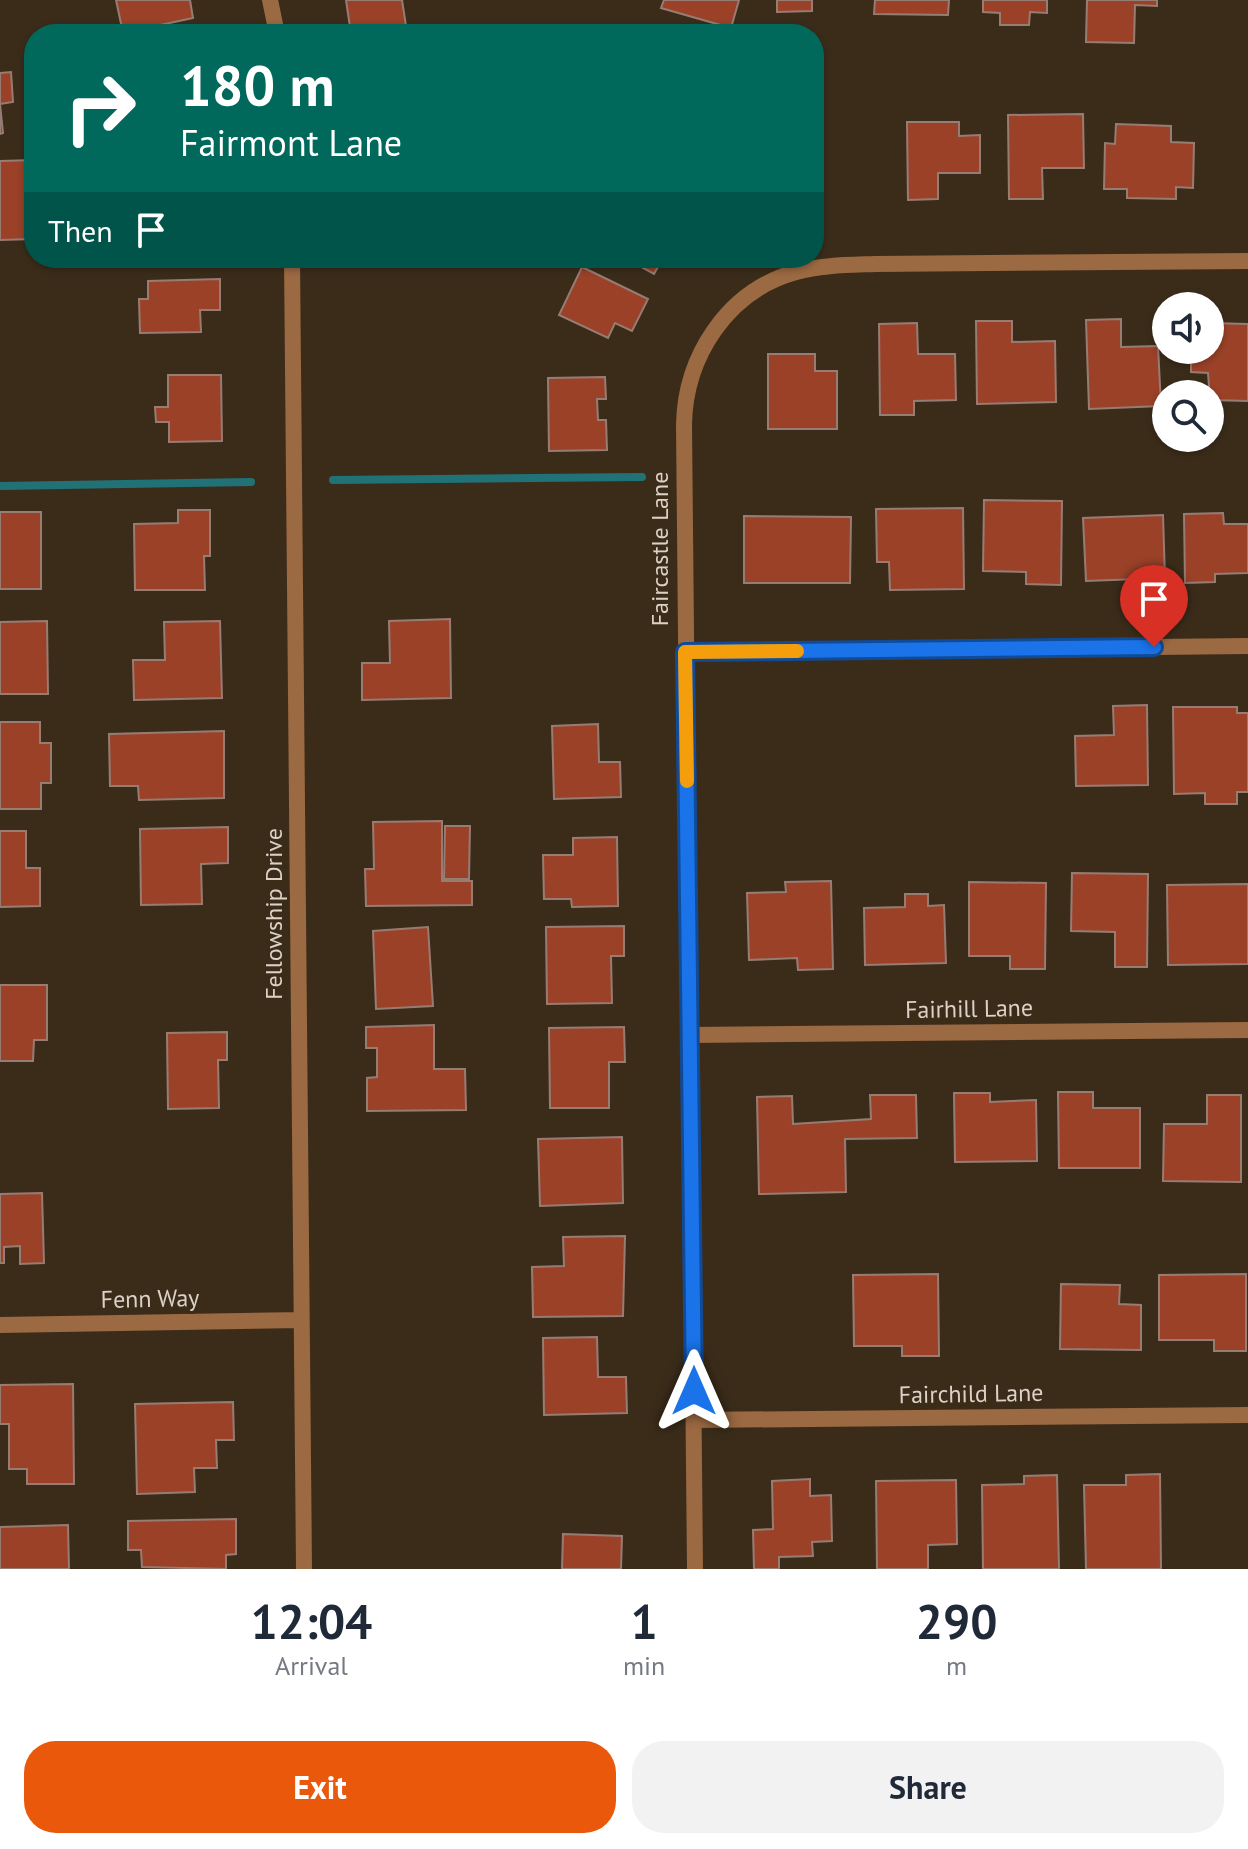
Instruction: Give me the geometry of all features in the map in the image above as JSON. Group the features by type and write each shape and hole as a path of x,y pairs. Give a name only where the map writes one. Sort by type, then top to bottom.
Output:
{"street":[{"path":"270,0 275,24"},
{"name":"Faircastle Lane","path":"824,268 1248,261"},
{"name":"Fellowship Drive","path":"292,268 304,1569"},
{"name":"Faircastle Lane","path":"695,1569 685,652 684,425 688,383 696,361 716,327 729,312 762,286 796,272 823,268"},
{"path":"685,652 1248,646"},
{"name":"Fairhill Lane","path":"691,1035 1248,1030"},
{"name":"Fenn Way","path":"0,1325 301,1320"},
{"name":"Fairchild Lane","path":"694,1420 1248,1415"}],"building":[{"path":"116,0 190,0 193,18 165,24 121,24"},
{"path":"346,0 402,0 406,24 350,24"},
{"path":"664,0 739,0 732,24 717,24 661,8"},
{"path":"777,0 812,0 812,11 777,12"},
{"path":"875,0 949,0 948,15 874,14"},
{"path":"983,0 1047,0 1047,13 1030,12 1029,25 1000,25 1000,13 983,12"},
{"path":"1087,0 1157,0 1157,6 1135,5 1134,43 1086,42"},
{"path":"11,72 13,102 0,104 0,73"},
{"path":"0,104 3,133 0,134"},
{"path":"1083,114 1084,168 1042,168 1043,199 1009,199 1008,115"},
{"path":"907,122 959,122 959,136 980,135 980,173 938,173 938,199 908,200"},
{"path":"1116,124 1171,126 1171,142 1194,143 1193,188 1176,187 1176,199 1127,198 1127,189 1104,189 1105,143 1115,144"},
{"path":"24,160 24,239 0,240 0,161"},
{"path":"582,268 648,299 632,331 615,323 608,338 559,315"},
{"path":"643,268 657,268 654,274"},
{"path":"220,279 220,310 200,310 201,332 140,333 139,299 148,299 148,281"},
{"path":"1121,319 1121,347 1152,346 1152,364 1159,364 1160,380 1152,380 1152,406 1089,409 1086,320"},
{"path":"976,321 1012,321 1012,342 1055,341 1056,402 977,404"},
{"path":"917,323 918,354 955,354 956,400 914,401 914,415 880,415 879,324"},
{"path":"1224,323 1248,324 1248,401 1224,400 1224,380 1209,380 1208,373 1191,372 1191,364 1224,364"},
{"path":"768,354 815,354 815,371 837,371 837,429 768,429"},
{"path":"168,375 221,375 222,441 169,442 169,422 156,422 155,407 168,407"},
{"path":"605,377 606,399 597,399 598,420 606,420 607,450 549,451 548,378"},
{"path":"984,500 1062,501 1061,585 1026,584 1026,572 983,571"},
{"path":"963,508 964,589 890,590 889,562 877,562 876,509"},
{"path":"178,510 210,510 210,556 204,556 205,590 135,590 134,524 178,523"},
{"path":"0,512 41,512 41,589 0,589"},
{"path":"1223,513 1224,524 1248,524 1248,573 1215,574 1215,582 1185,583 1184,514"},
{"path":"1163,515 1165,578 1086,581 1083,518"},
{"path":"744,516 851,517 850,583 744,583"},
{"path":"450,619 451,698 362,700 362,663 390,663 389,621"},
{"path":"47,621 48,694 0,694 0,622"},
{"path":"220,621 222,698 134,700 133,660 165,660 164,622"},
{"path":"1147,705 1148,785 1076,786 1075,736 1114,735 1113,706"},
{"path":"1173,707 1237,707 1237,713 1248,713 1248,792 1237,792 1237,804 1205,804 1205,793 1174,794"},
{"path":"0,722 40,722 40,743 51,743 51,783 41,783 41,809 0,809"},
{"path":"598,724 599,762 620,762 621,797 554,799 552,726"},
{"path":"224,731 224,798 139,800 138,786 110,786 109,734"},
{"path":"442,821 442,881 472,881 472,905 366,906 365,869 374,869 373,822"},
{"path":"445,826 470,826 469,879 444,879"},
{"path":"228,827 228,863 201,864 202,904 141,905 140,829"},
{"path":"0,831 26,831 26,868 40,868 40,906 0,907"},
{"path":"617,837 618,906 572,907 571,899 544,899 543,855 573,855 573,838"},
{"path":"1072,873 1148,874 1147,967 1115,967 1115,932 1071,931"},
{"path":"831,881 833,969 798,970 797,958 749,960 747,893 786,892 785,882"},
{"path":"969,882 1046,883 1045,969 1010,969 1010,956 969,956"},
{"path":"1248,884 1248,964 1168,965 1167,885"},
{"path":"905,894 928,894 928,906 944,905 946,963 865,965 864,908 905,907"},
{"path":"624,926 624,956 611,956 612,1003 547,1004 546,927"},
{"path":"428,927 433,1006 376,1009 373,931"},
{"path":"0,985 47,985 47,1040 34,1040 33,1061 0,1061"},
{"path":"434,1025 434,1069 465,1069 466,1110 367,1111 367,1078 377,1077 377,1048 366,1048 366,1027"},
{"path":"624,1027 625,1062 609,1062 609,1108 550,1108 549,1028"},
{"path":"227,1032 227,1060 218,1060 219,1108 168,1109 167,1033"},
{"path":"1058,1092 1093,1092 1093,1108 1140,1108 1140,1168 1059,1168"},
{"path":"954,1093 990,1093 990,1102 1036,1100 1037,1161 955,1162"},
{"path":"870,1095 916,1095 917,1138 845,1139 846,1192 759,1194 757,1097 792,1096 793,1124 871,1119"},
{"path":"1207,1095 1241,1095 1241,1182 1163,1181 1164,1124 1207,1124"},
{"path":"622,1137 623,1203 540,1206 538,1139"},
{"path":"42,1193 44,1263 20,1264 20,1246 4,1247 4,1263 0,1263 0,1194"},
{"path":"625,1236 623,1316 533,1317 532,1267 564,1266 563,1237"},
{"path":"938,1274 939,1356 902,1356 902,1346 854,1346 853,1275"},
{"path":"1246,1274 1246,1351 1214,1351 1214,1340 1159,1340 1159,1275"},
{"path":"1061,1284 1120,1285 1119,1304 1141,1305 1141,1350 1060,1349"},
{"path":"597,1337 598,1377 626,1377 627,1413 544,1415 543,1338"},
{"path":"73,1384 74,1484 27,1484 27,1469 9,1469 9,1424 0,1424 0,1385"},
{"path":"233,1402 234,1440 216,1440 217,1468 194,1468 195,1492 137,1494 135,1404"},
{"path":"1160,1474 1161,1569 1086,1569 1084,1485 1126,1485 1126,1475"},
{"path":"1057,1475 1059,1569 983,1569 982,1485 1024,1484 1024,1476"},
{"path":"810,1479 810,1496 831,1495 832,1541 812,1542 813,1556 779,1557 779,1569 754,1569 753,1530 773,1529 772,1481"},
{"path":"956,1480 957,1544 928,1545 928,1569 877,1569 876,1481"},
{"path":"236,1519 236,1554 226,1555 226,1569 142,1567 141,1550 128,1550 128,1521"},
{"path":"68,1525 69,1569 0,1569 0,1527"},
{"path":"563,1534 622,1536 621,1569 562,1569"}],"waterway":[{"path":"333,480 642,477"},
{"path":"0,486 251,482"}],"slow traffic":[{"path":"687,781 685,652 797,651"}],"route":[{"path":"694,1391 685,652 1154,647"}]}
